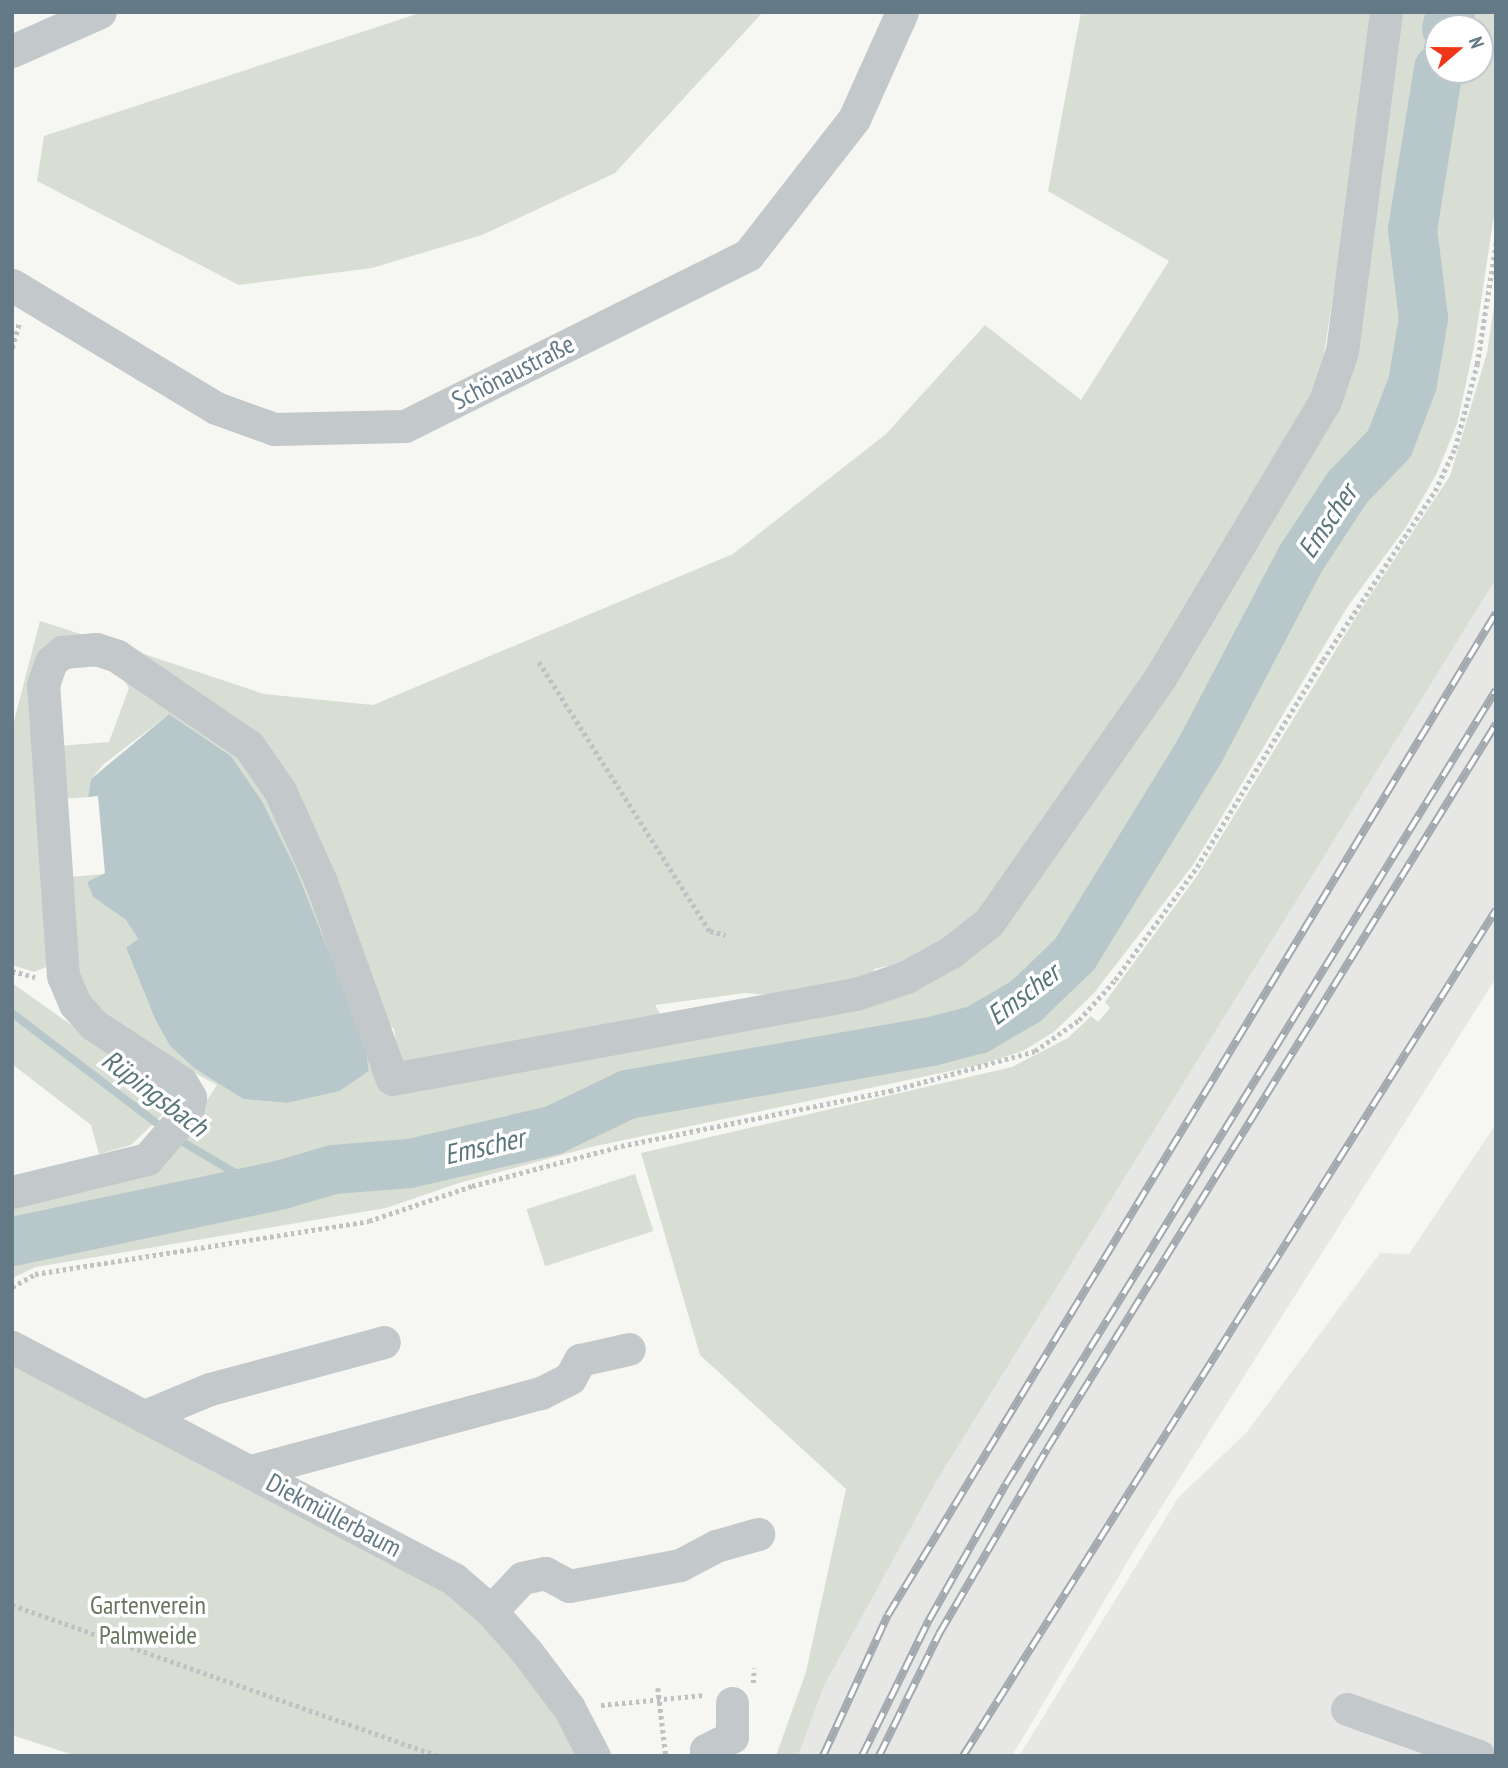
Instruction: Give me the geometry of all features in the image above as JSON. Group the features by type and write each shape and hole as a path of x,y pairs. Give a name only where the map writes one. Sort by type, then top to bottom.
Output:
{"street":[{"path":"12,51 100,12"},
{"name":"Schönaustraße","path":"12,285 216,408 274,429 405,426 748,255 854,119 902,12"},
{"path":"12,1192 146,1159 187,1113 190,1097 181,1082 94,1025 75,1004 63,976 43,685 51,662 62,652 96,649 117,656 249,746 280,791 321,882 392,1079 856,994 906,977 951,952 989,922 1161,676 1325,401 1342,351 1386,12"},
{"path":"145,1416 210,1389 384,1342"},
{"name":"Diekmüllerbaum","path":"12,1347 454,1579 492,1611 569,1708 594,1756"},
{"path":"251,1471 541,1393 570,1378 580,1360 629,1349"},
{"path":"492,1611 522,1578 545,1573 569,1586 582,1584 680,1564 716,1546 758,1534"},
{"path":"706,1756 706,1750 732,1737 725,1699"},
{"path":"1347,1709 1479,1756"}],"path":[{"path":"12,1287 35,1274 369,1221 472,1186 621,1146 1002,1064 1035,1051 1068,1028 1115,980 1197,867 1323,660 1435,492 1455,448 1477,364 1496,243"},
{"path":"539,662 710,931 726,935"},
{"path":"12,1605 438,1756"},
{"path":"658,1688 666,1756"},
{"path":"569,1708 661,1699 725,1699"}],"shaded area":[{"path":"1496,579 1496,978 1138,1544 1012,1756 798,1756 824,1686 936,1482"},
{"path":"169,714 231,756 262,801 295,867 364,1039 369,1071 340,1091 287,1103 243,1099 194,1068 170,1046 155,1019 126,948 138,939 126,920 93,897 87,882 105,873 98,796 88,797 91,779"},
{"path":"1496,1124 1496,1756 1019,1756 1178,1498 1247,1432 1380,1253 1409,1254"}],"green space":[{"path":"423,12 763,12 615,173 482,235 372,268 239,285 37,181 44,136"},
{"path":"1081,12 1376,12 1321,374 1247,526 974,922 894,969 887,966 874,969 871,978 781,996 745,993 655,1005 663,1019 401,1068 394,1029 385,1021 291,796 117,645 264,694 373,705 733,554 886,434 985,325 1081,400 1169,261 1048,191"},
{"path":"1394,12 1496,12 1496,202 1474,347 1457,424 1436,475 1406,527 1348,606 1193,865 1094,993 1055,1031 1023,1051 979,1065 591,1147 459,1183 386,1208 36,1267 12,1278 12,1198 145,1171 194,1120 217,1085 101,1022 83,1005 71,972 69,877 105,874 87,882 93,897 126,920 138,939 126,949 155,1019 170,1046 194,1068 243,1099 287,1103 340,1091 369,1071 364,1039 295,867 262,801 231,756 169,714 104,764 91,779 88,797 62,799 58,746 109,742 129,688 114,665 52,670 56,666 98,659 113,663 236,745 306,871 371,1047 383,1094 654,1040 801,1017 930,975 979,943 1018,904 1237,579 1336,402 1355,323"},
{"path":"1496,293 1496,579 936,1482 824,1686 798,1756 776,1756 806,1672 846,1489 700,1355 641,1153 1012,1067 1068,1038 1091,1016 1098,1022 1110,1008 1105,1002 1197,876 1359,612 1450,476 1487,353"},
{"path":"40,621 99,640 53,645 46,967 34,972 12,965 12,729"},
{"path":"12,983 177,1101 131,1145 99,1154 91,1125 12,1064"},
{"path":"635,1174 654,1231 545,1266 527,1209"},
{"name":"Gartenverein Palmweide","path":"12,1363 461,1601 541,1692 577,1756 76,1756 12,1735"}],"waterway":[{"name":"Emscher","path":"12,1241 282,1184 333,1169 409,1163 552,1130 627,1094 931,1041 977,1029 1025,1001 1074,954 1200,749 1301,557 1347,487 1389,443 1412,383 1423,318 1412,229 1435,84"},
{"name":"Rüpingsbach","path":"12,1013 163,1128"},
{"name":"Rüpingsbach","path":"176,1138 244,1178 282,1184"}],"railway":[{"path":"823,1756 888,1615 1496,613"},
{"path":"862,1756 929,1620 1006,1484 1496,690"},
{"path":"879,1756 939,1634 1047,1449 1496,724"},
{"path":"963,1756 1496,910"}]}
